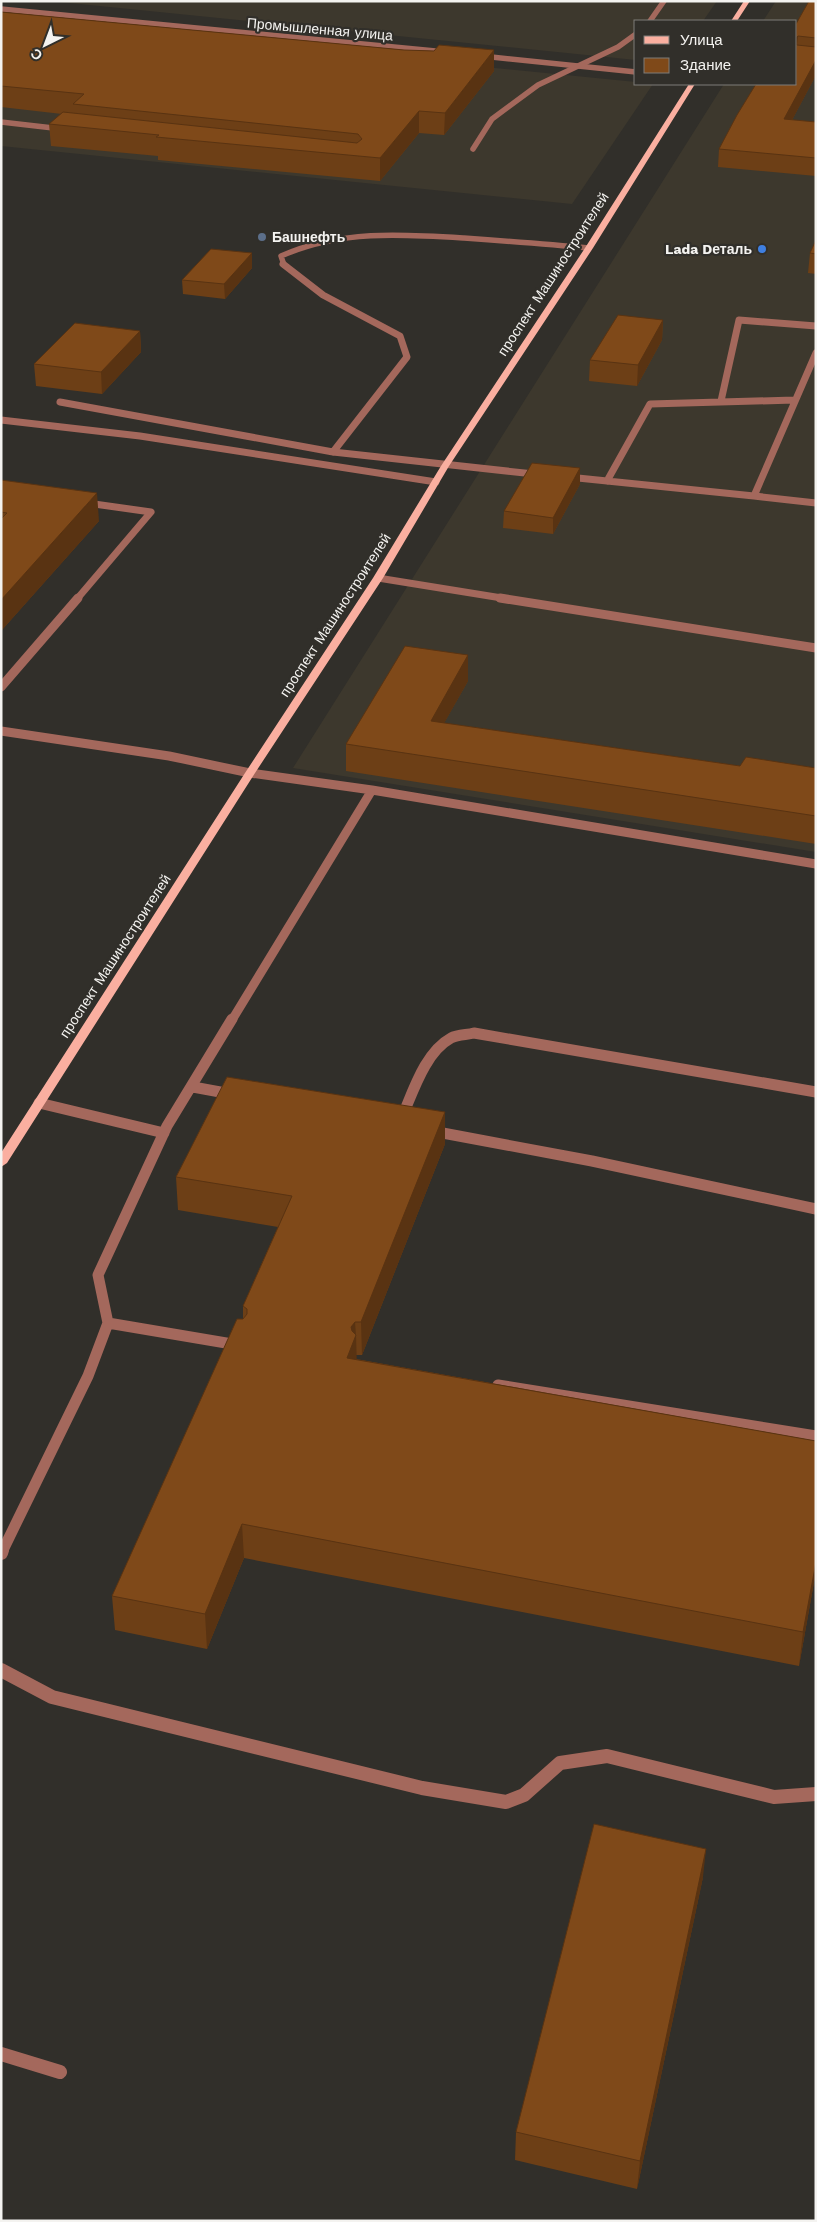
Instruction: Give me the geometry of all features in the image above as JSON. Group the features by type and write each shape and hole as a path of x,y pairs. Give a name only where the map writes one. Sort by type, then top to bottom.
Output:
{"main road":[{"path":"735,20 747,1"},
{"name":"проспект Машиностроителей","path":"1,1163 250,773 378,578 445,466 589,248 691,85"}],"street":[{"path":"651,20 664,1"},
{"name":"Промышленная улица","path":"1,9 452,53"},
{"path":"473,149 492,119 538,85 618,47 634,35"},
{"path":"417,55 424,50"},
{"path":"472,55 634,72"},
{"path":"1,122 70,130"},
{"path":"334,452 407,357 400,336 321,296 290,272 282,263 282,256 294,249 317,243 378,233 589,248"},
{"path":"721,401 739,320 816,326"},
{"path":"754,496 816,353"},
{"path":"606,481 650,404 794,400"},
{"path":"60,402 334,452 445,466 534,474"},
{"path":"1,420 140,436 436,482"},
{"path":"559,476 816,503"},
{"path":"1,687 150,512 76,502"},
{"path":"378,578 816,648"},
{"path":"1,731 170,756 250,773 372,790 816,864"},
{"path":"1,736 13,733"},
{"path":"1,1553 88,1376 108,1323 98,1275 164,1133 372,790"},
{"path":"816,1092 474,1033 451,1038 441,1046 428,1064 404,1126 592,1161 816,1209"},
{"path":"193,1087 241,1096"},
{"path":"39,1103 164,1133"},
{"path":"108,1323 242,1346"},
{"path":"486,1383 816,1436"},
{"path":"1,1670 52,1697 422,1788 506,1802 524,1796 560,1762 607,1756 774,1797 816,1794"},
{"path":"1,2054 60,2072"}],"shaded area":[{"path":"50,1 717,1 704,20 634,20 634,60"},
{"path":"776,1 816,1 816,852 293,768 723,85 797,85 797,20 764,20"},
{"path":"1,19 634,82 634,85 652,85 572,204 1,146"}],"building":[{"path":"809,1 816,1 816,38 797,37 797,22"},
{"path":"1,12 404,50 434,51 439,45 494,50 445,113 419,111 380,158 156,137 159,135 49,124 63,112 357,143 362,139 358,134 73,104 84,94 1,86"},
{"path":"797,45 816,47 816,60 784,119 816,122 816,158 719,149 755,85 797,85"},
{"path":"816,240 816,254 810,253"},
{"path":"211,249 252,253 224,284 182,280"},
{"path":"618,315 663,320 638,365 590,360"},
{"path":"75,323 140,331 101,372 34,364"},
{"path":"532,463 580,468 553,518 504,511"},
{"path":"1,480 97,493 1,600 1,519 7,513 1,512"},
{"path":"405,646 468,655 431,721 740,766 746,757 816,768 816,816 346,744"},
{"path":"227,1077 445,1112 361,1322 355,1322 351,1327 356,1335 347,1358 816,1441 816,1562 803,1632 242,1524 205,1614 112,1596 237,1319 243,1319 247,1314 247,1309 243,1306 292,1196 176,1177"},
{"path":"594,1824 706,1849 640,2161 516,2132"}],"place":[{"name":"Башнефть","path":"262,237"},
{"name":"Lada Dеталь","path":"762,249"}]}
